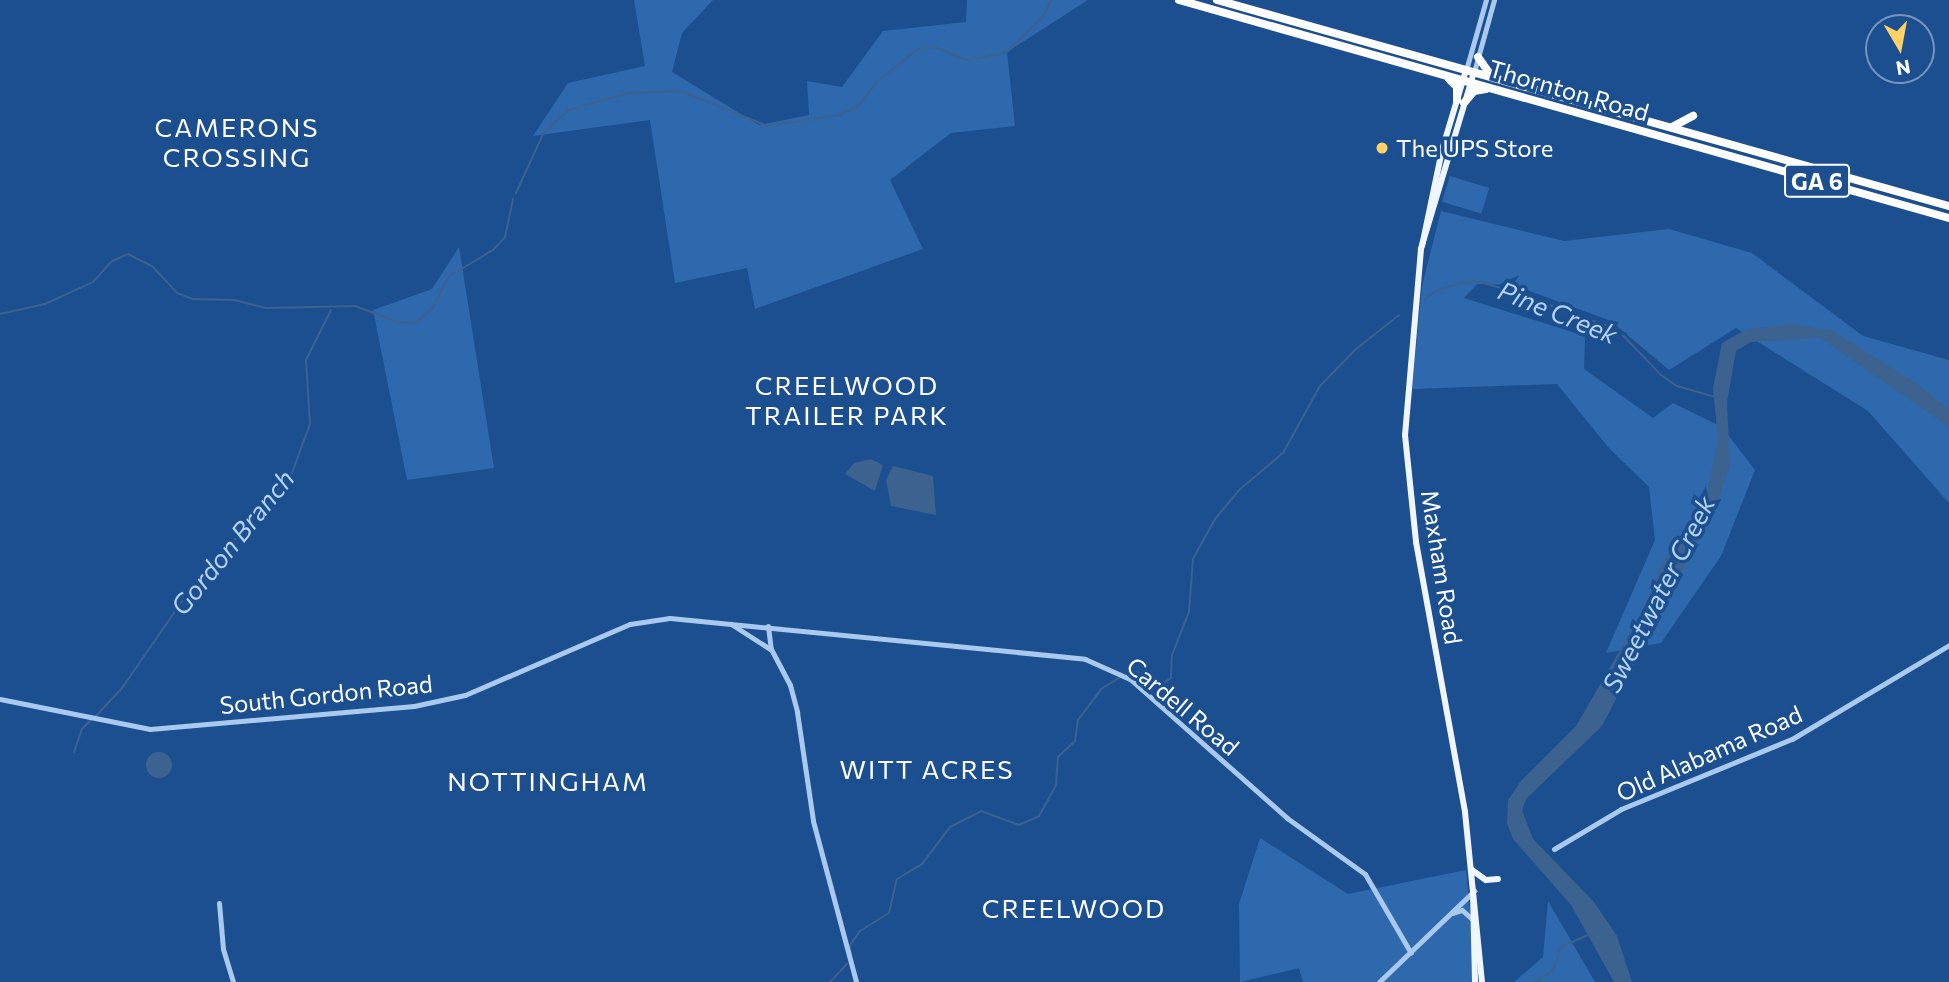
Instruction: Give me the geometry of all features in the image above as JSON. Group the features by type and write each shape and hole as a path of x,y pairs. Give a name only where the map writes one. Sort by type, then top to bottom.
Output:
{"highway":[{"name":"Thornton Road","path":"1179,0 1949,218"},
{"name":"Thornton Road","path":"1220,1 1949,206"},
{"path":"1478,57 1492,78"},
{"path":"1444,75 1455,85 1461,102 1474,91 1493,89"},
{"path":"1669,127 1693,116"}],"main road":[{"name":"Maxham Road","path":"1422,246 1440,192 1470,71"},
{"name":"Maxham Road","path":"1461,102 1441,153 1422,246 1405,435 1416,542 1465,811 1482,982"},
{"path":"1440,192 1441,153"},
{"path":"1471,868 1480,878 1498,879"},
{"name":"Maxham Road","path":"1474,891 1472,919 1475,982"}],"street":[{"name":"Maxham Road","path":"1470,71 1486,0"},
{"name":"Maxham Road","path":"1470,71 1478,57 1494,0"},
{"name":"South Gordon Road","path":"0,699 150,729 340,714 465,695 630,624 670,618 728,623"},
{"name":"Cardell Road","path":"728,623 1085,659 1111,668 1130,680 1287,818 1365,874 1411,953"},
{"path":"728,623 771,649"},
{"path":"768,626 771,649 790,685 813,821 856,982"},
{"name":"Old Alabama Road","path":"1554,849 1621,810 1792,739 1949,645"},
{"path":"1379,982 1474,891"},
{"path":"219,903 223,949 233,982"},
{"path":"1449,914 1462,910 1472,919"}],"shaded area":[{"path":"634,0 713,0 682,33 672,72 759,125 809,115 807,81 842,87 883,31 966,22 967,0 1088,0 1007,52 1015,126 951,133 890,180 923,249 755,309 747,268 675,283 650,120 533,136 568,83 645,66"},
{"path":"1450,176 1489,188 1481,214 1442,202"},
{"path":"1441,211 1564,241 1669,229 1752,253 1863,336 1949,360 1949,503 1868,411 1736,328 1669,370 1611,321 1513,285 1477,284 1464,298 1585,336 1584,369 1653,418 1673,403 1722,427 1755,470 1721,556 1661,643 1606,653 1655,540 1649,487 1608,447 1557,384 1412,389 1422,286"},
{"path":"459,247 494,468 407,480 373,310 432,289"},
{"path":"1260,838 1348,894 1466,870 1477,982 1303,982 1299,968 1240,982 1239,904"},
{"path":"1548,901 1595,982 1514,982 1543,957"}],"water":[{"name":"Sweetwater Creek","path":"1793,324 1833,331 1917,384 1949,409 1949,427 1820,338 1751,342 1736,351 1727,402 1730,465 1715,508 1602,726 1526,799 1522,810 1533,839 1594,902 1617,936 1632,982 1614,982 1571,905 1513,839 1507,823 1508,800 1521,781 1576,726 1642,612 1663,562 1689,529 1707,492 1718,439 1713,388 1722,343 1747,329"},
{"path":"871,459 883,465 875,491 845,474 854,463"},
{"path":"893,466 933,476 936,515 891,506 886,480"},
{"path":"159,752 168,756 172,765 168,774 159,778 150,774 146,765 150,756"}],"waterway":[{"path":"516,193 543,134 568,110 629,93 681,91 767,126 840,115 859,105 877,82 918,49 935,47 966,60 1006,53 1043,16 1051,0"},
{"path":"0,314 45,304 93,282 112,261 128,254 153,267 177,293 193,299 234,300 267,308 355,306 398,322 415,323 433,308 448,277 493,250 505,237 513,199"},
{"name":"Pine Creek","path":"1424,300 1437,290 1461,283 1481,282 1508,290 1618,330 1661,375 1677,386 1715,397"},
{"name":"Gordon Branch","path":"95,717 122,688 185,597 292,473 310,424 306,360 331,310"},
{"name":"Pine Creek","path":"1127,674 1137,672 1164,683 1171,678 1172,655 1189,612 1193,559 1215,519 1239,490 1283,453 1320,386 1356,349 1399,315"},
{"name":"Pine Creek","path":"851,955 850,945 860,931 889,913 897,879 922,864 950,827 981,811 1019,825 1039,816 1056,785 1058,757 1075,741 1078,720 1101,689 1122,676"},
{"name":"Gordon Branch","path":"74,752 82,729 91,720"},
{"path":"1536,982 1554,969 1561,947 1590,934"},
{"name":"Pine Creek","path":"830,982 847,964"}],"place":[{"name":"The UPS Store","path":"1382,148"}],"district":[{"name":"CAMERONS CROSSING","path":"237,142"},
{"name":"CREELWOOD TRAILER PARK","path":"847,400"},
{"name":"WITT ACRES","path":"927,769"},
{"name":"NOTTINGHAM","path":"548,781"},
{"name":"CREELWOOD","path":"1074,908"}]}
